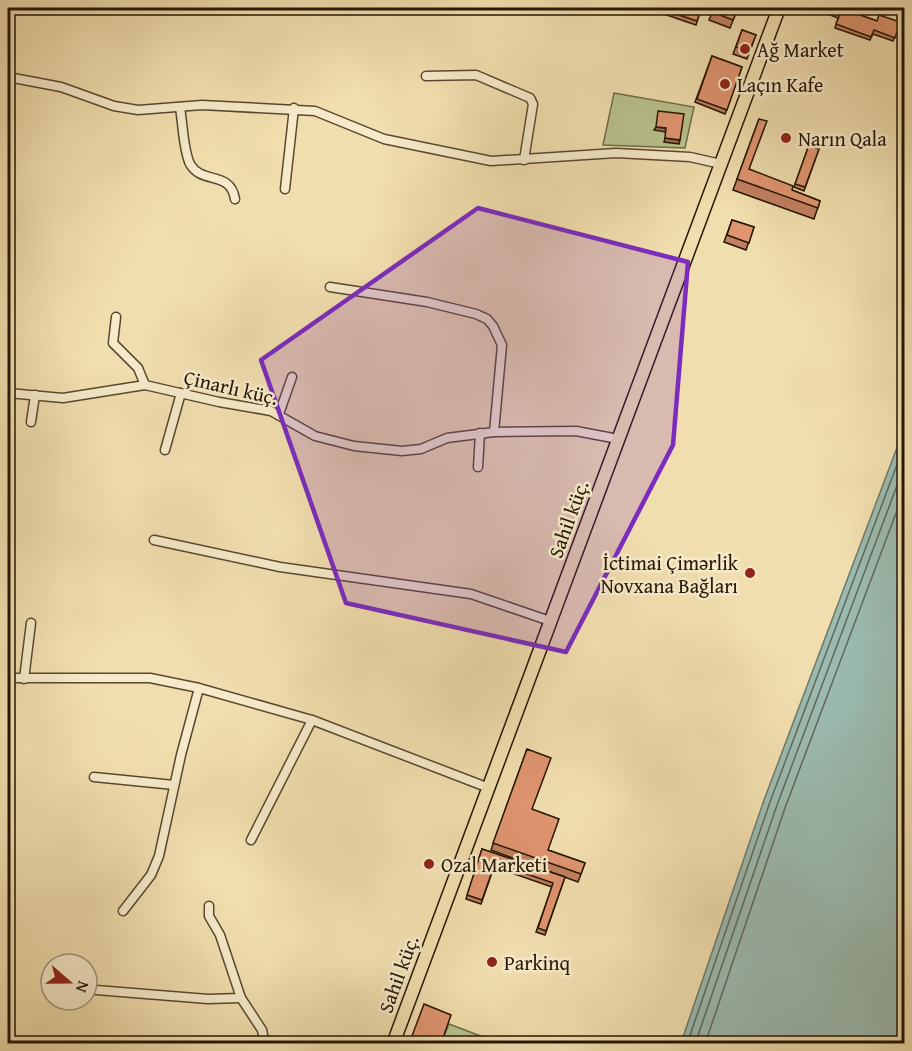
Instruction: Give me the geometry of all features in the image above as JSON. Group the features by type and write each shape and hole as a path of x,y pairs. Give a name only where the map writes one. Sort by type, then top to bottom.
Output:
{"main road":[{"name":"Sahil küç.","path":"393,1044 779,8"}],"street":[{"path":"426,76 476,75 530,98 533,104 524,160"},
{"path":"8,77 53,85 114,105 138,110 202,105 294,108 315,111 366,133 410,146 491,161 616,153 690,157 721,164"},
{"path":"180,108 190,163 198,172 227,183 233,188 235,199"},
{"path":"285,189 294,108"},
{"path":"330,287 427,302 487,319 500,336 502,345 494,432"},
{"path":"116,317 112,343 138,368 146,385"},
{"path":"279,414 292,377"},
{"name":"Çinarlı küç.","path":"8,393 73,397 146,385 219,402 258,407 279,414 315,436 354,446 402,451 421,449 447,438 494,432 596,432 618,439"},
{"path":"165,450 181,393"},
{"path":"31,422 35,395"},
{"path":"478,467 480,433"},
{"path":"154,540 280,567 471,594 550,621"},
{"path":"24,679 31,623"},
{"path":"8,678 150,678 199,688 312,720 489,788"},
{"path":"123,912 151,876 159,856 174,785 199,688"},
{"path":"251,840 312,720"},
{"path":"94,777 174,785"},
{"path":"209,906 209,916 220,935 241,998 262,1030 265,1044"},
{"path":"99,990 208,999 241,998"}],"highlighted area":[{"path":"478,208 688,262 673,445 566,652 346,603 261,360"}],"green space":[{"path":"614,93 694,107 685,148 603,145"},
{"path":"449,1024 499,1043 441,1043"}],"water":[{"path":"904,429 904,1043 681,1043 764,800"}],"building":[{"path":"658,8 697,8 701,9 697,21"},
{"path":"714,8 738,8 733,20 712,12"},
{"path":"826,8 844,8 877,21 879,15 900,22 895,38 874,30 871,37 836,24 840,14"},
{"path":"742,30 756,35 749,52 736,47"},
{"path":"712,56 742,67 727,110 697,99"},
{"path":"658,111 684,114 680,140 665,138 666,128 656,127"},
{"path":"759,119 767,121 749,169 793,186 792,190 820,201 818,208 737,179"},
{"path":"809,145 819,149 805,187 795,184"},
{"path":"732,220 754,227 749,243 727,235"},
{"path":"527,749 551,758 532,809 559,819 548,850 585,863 581,874 493,843"},
{"path":"482,849 565,877 546,931 538,928 553,883 495,863 482,900 467,895"},
{"path":"424,1004 451,1015 441,1044 409,1044"}],"place":[{"name":"Ağ Market","path":"745,49"},
{"name":"Laçın Kafe","path":"725,84"},
{"name":"Narın Qala","path":"786,138"},
{"name":"İctimai Çimərlik Novxana Bağları","path":"750,573"},
{"name":"Ozal Marketi","path":"429,864"},
{"name":"Parkinq","path":"492,962"}]}
